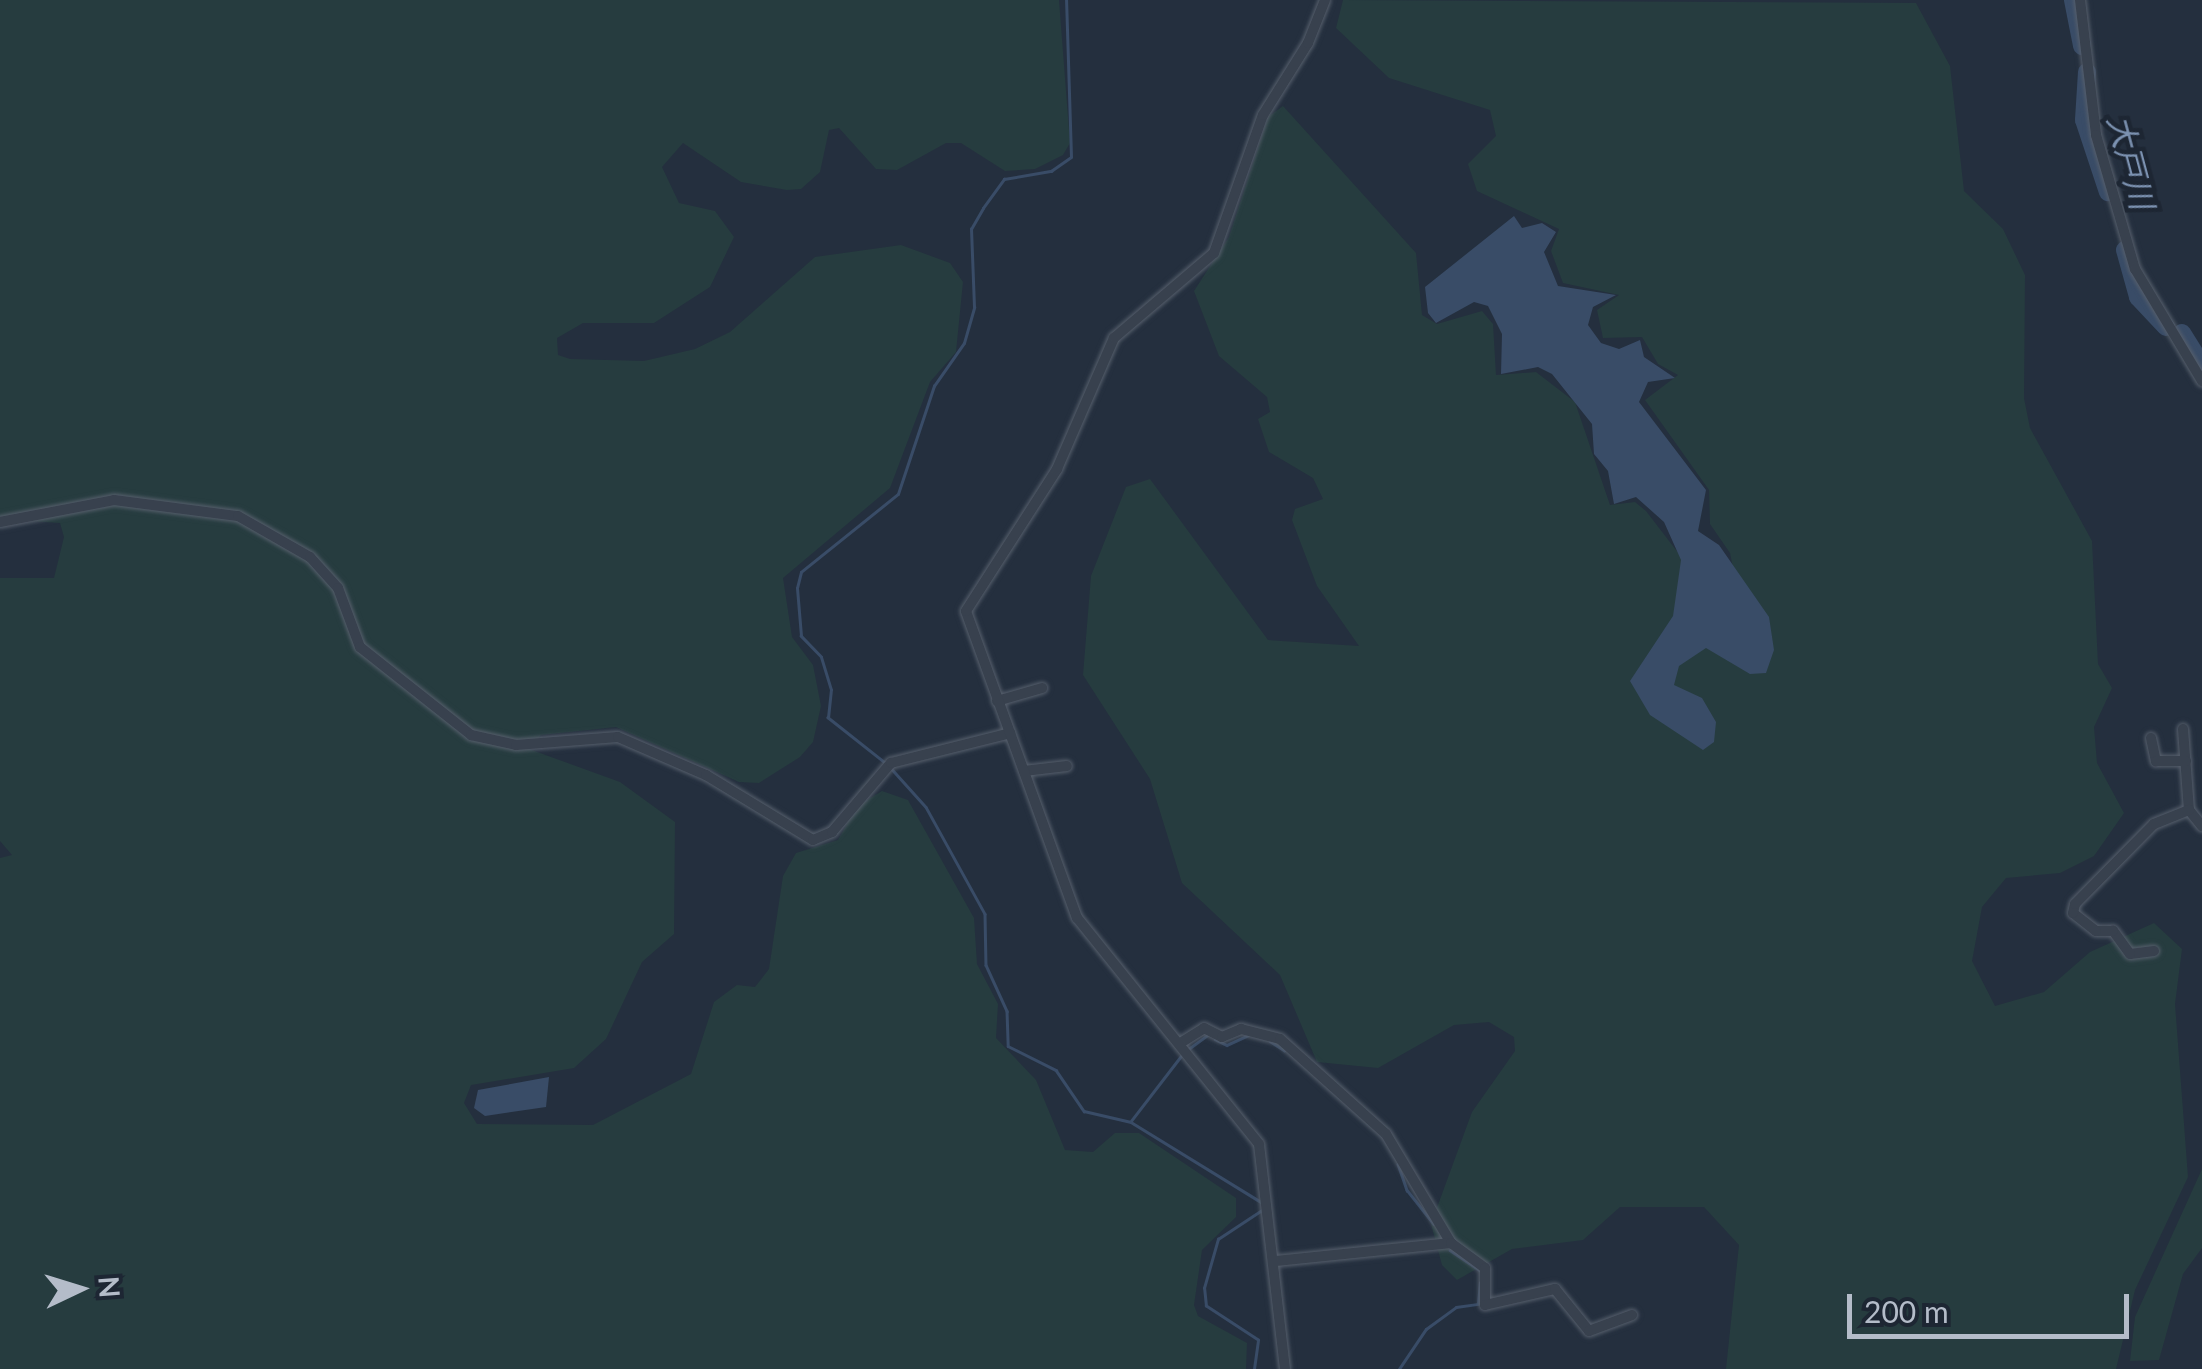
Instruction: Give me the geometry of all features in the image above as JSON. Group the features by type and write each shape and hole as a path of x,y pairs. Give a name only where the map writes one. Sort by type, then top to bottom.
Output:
{"street":[{"path":"1285,1369 1276,1261 1259,1144 1182,1042 1078,918 997,701 967,601 1030,516 1114,338 1214,253 1262,115 1308,43 1324,0"},
{"path":"2080,0 2096,135 2135,269 2202,382"},
{"path":"0,522 114,500 238,516 310,557 338,588 360,647 471,735 516,745 618,737 706,775 813,840 832,832 887,766 1010,733"},
{"path":"997,701 1042,688"},
{"path":"2182,729 2188,810 2202,826"},
{"path":"2152,738 2156,762 2186,760"},
{"path":"1024,772 1067,766"},
{"path":"2154,951 2130,954 2113,930 2096,931 2074,913 2074,904 2154,824 2188,810"},
{"path":"1182,1042 1204,1028 1222,1037 1241,1029 1280,1039 1386,1134 1451,1244 1485,1268 1485,1305 1555,1288 1589,1331 1632,1315"},
{"path":"1276,1261 1451,1244"}],"green space":[{"path":"0,0 1059,0 1070,143 1063,155 1035,169 1005,171 961,143 946,143 897,170 876,169 839,128 829,130 820,172 801,189 787,190 741,182 683,143 662,167 679,203 715,211 734,237 710,287 654,323 583,323 557,338 558,355 570,359 644,361 695,349 730,332 815,257 901,245 950,263 963,282 956,352 930,382 890,488 783,578 792,637 813,665 821,706 813,742 800,757 759,783 739,782 616,727 541,735 529,749 620,782 675,822 674,934 642,962 606,1039 574,1068 471,1085 464,1103 477,1124 593,1125 691,1074 714,1002 737,985 755,987 769,969 783,876 796,853 838,840 857,806 882,791 908,800 974,918 977,964 998,1004 996,1038 1036,1080 1065,1150 1093,1152 1115,1133 1139,1133 1236,1198 1236,1217 1202,1250 1194,1305 1198,1316 1247,1343 1246,1369 0,1369 0,858 12,855 0,841 0,578 54,578 64,537 60,523 0,519"},
{"path":"1343,0 1916,3 1950,66 1964,191 2003,229 2025,275 2024,398 2030,428 2092,541 2098,664 2112,688 2094,727 2097,763 2124,813 2094,856 2060,873 2006,878 1982,907 1972,961 1995,1006 2044,992 2090,952 2154,923 2182,949 2175,1004 2188,1177 2135,1290 2116,1369 1726,1369 1739,1245 1704,1207 1620,1207 1583,1240 1512,1249 1457,1280 1442,1265 1431,1224 1472,1112 1515,1051 1514,1037 1489,1022 1454,1025 1378,1068 1317,1062 1280,975 1182,883 1150,779 1083,675 1091,576 1126,487 1150,479 1268,640 1359,646 1317,586 1292,520 1295,509 1323,499 1313,478 1269,452 1258,419 1270,412 1267,397 1219,356 1194,291 1229,237 1268,117 1283,106 1416,253 1422,315 1437,324 1482,311 1493,324 1496,375 1536,372 1575,402 1610,505 1635,502 1646,511 1706,589 1737,588 1730,553 1710,524 1709,490 1645,400 1678,375 1658,364 1642,337 1603,338 1597,310 1619,295 1563,283 1551,251 1559,229 1477,191 1468,164 1496,136 1490,110 1389,78 1336,28"},
{"path":"2202,1169 2202,1248 2183,1274 2159,1360 2130,1361 2135,1317"}],"water":[{"path":"1514,216 1522,228 1542,223 1556,232 1544,252 1558,286 1616,295 1593,307 1588,325 1601,343 1619,349 1640,340 1644,357 1675,378 1648,382 1639,402 1706,490 1698,531 1719,545 1769,617 1774,650 1766,673 1750,674 1706,648 1679,666 1674,685 1702,698 1716,722 1714,742 1703,750 1650,715 1630,681 1673,616 1681,560 1664,522 1636,497 1614,504 1608,471 1594,454 1592,424 1552,374 1538,367 1501,374 1502,334 1488,306 1474,302 1436,323 1428,313 1425,287"},
{"path":"549,1077 546,1107 485,1116 474,1108 478,1090"}],"waterway":[{"path":"885,763 828,718 831,690 821,657 801,636 797,588 801,572 898,494 934,386 964,343 974,307 971,229 983,208 1004,179 1051,171 1071,157 1066,0"},
{"name":"大戸川","path":"2073,0 2082,46"},
{"name":"大戸川","path":"2087,72 2084,120 2108,192"},
{"name":"大戸川","path":"2125,250 2138,297 2166,327"},
{"name":"大戸川","path":"2182,333 2202,365"},
{"path":"891,768 926,807 985,914 986,965 1007,1011 1008,1046 1056,1070 1084,1111 1131,1122 1261,1202"},
{"path":"1187,1050 1208,1035"},
{"path":"1215,1039 1227,1045 1248,1035"},
{"path":"1270,1041 1284,1050"},
{"path":"1131,1121 1181,1056"},
{"path":"1398,1164 1407,1190 1434,1224"},
{"path":"1254,1369 1258,1340 1206,1306 1204,1288 1218,1239 1262,1210"},
{"path":"1450,1250 1481,1271"},
{"path":"1399,1369 1426,1329 1456,1307 1478,1304 1480,1283"}]}
